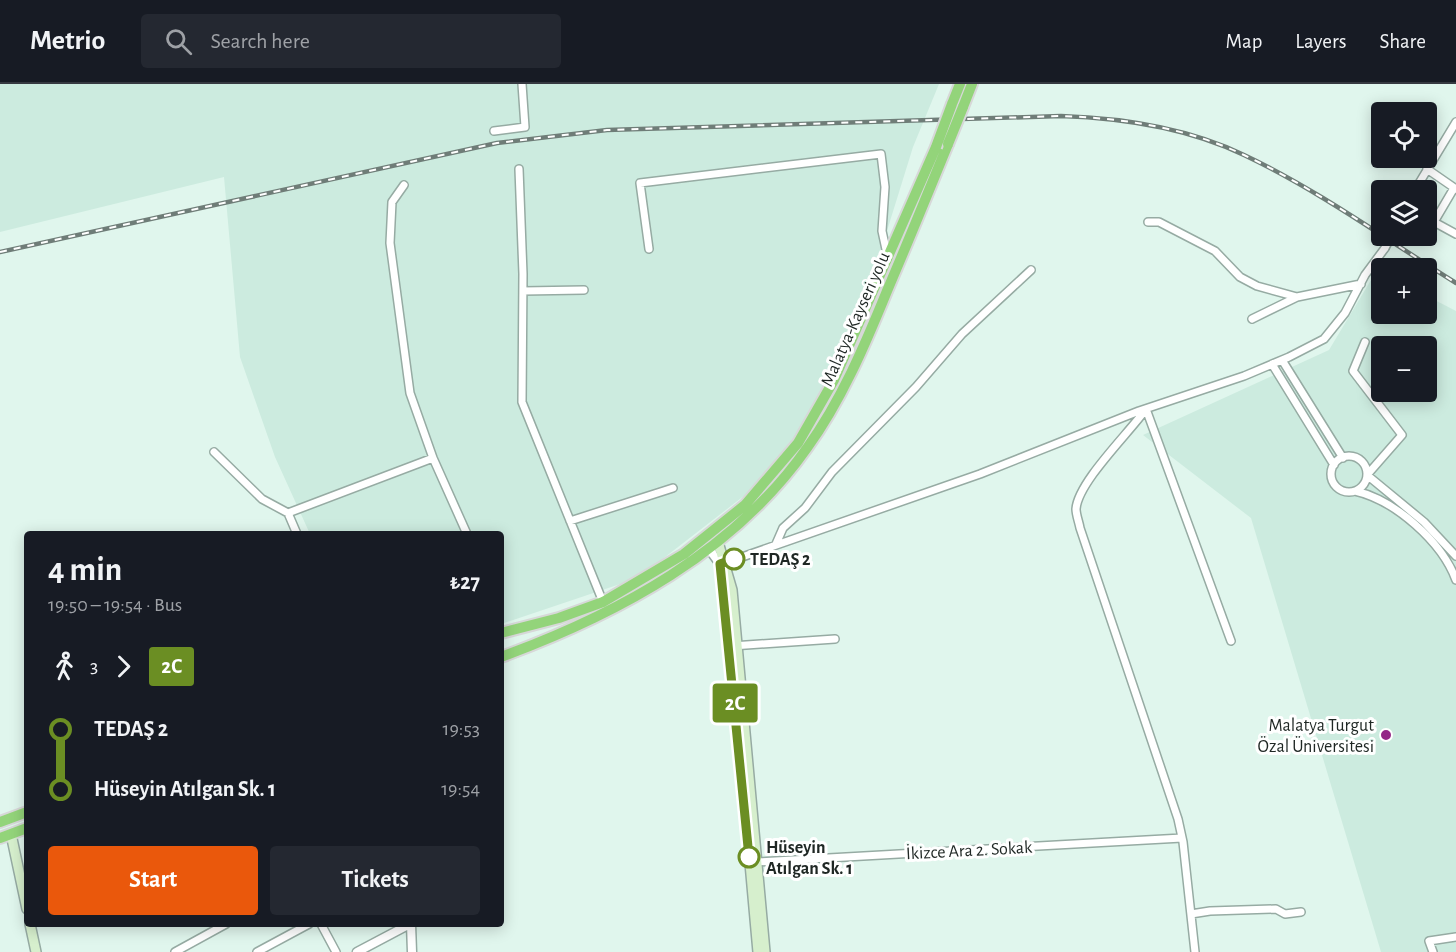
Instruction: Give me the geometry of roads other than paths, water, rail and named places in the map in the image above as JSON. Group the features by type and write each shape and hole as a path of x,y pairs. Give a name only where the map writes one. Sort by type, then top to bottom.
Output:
{"highway":[{"path":"504,630 559,618 603,602 684,554 745,505 798,443 834,380 936,147 958,106 960,84"},
{"name":"Malatya-Kayseri yolu","path":"504,656 615,606 660,583 714,546 751,514 807,449 863,349 948,144 958,106 972,84"},
{"path":"0,822 24,813"},
{"path":"0,838 24,829"}],"main road":[{"path":"714,546 723,563 765,952"},
{"path":"733,646 758,952"},
{"path":"11,834 24,895"},
{"path":"31,927 36,952"}],"street":[{"path":"494,131 525,127 522,84"},
{"path":"1421,180 1456,122"},
{"path":"649,249 640,183 881,154 885,187 882,231 888,258"},
{"path":"519,169 523,291 522,402 603,602"},
{"path":"1427,169 1455,189 1434,222 1456,234"},
{"path":"404,185 392,202 390,243 410,393 433,458 466,531"},
{"path":"1149,222 1159,222 1215,251 1240,277 1257,286 1297,297"},
{"path":"723,563 980,474 1146,409 1282,360 1324,339 1345,313 1386,246"},
{"path":"776,544 783,528 805,508 832,472 916,387 962,334 1031,270"},
{"path":"1252,319 1297,297 1361,284"},
{"path":"523,291 584,290"},
{"path":"1355,491 1363,486 1367,475 1402,435 1353,371 1365,342"},
{"path":"1282,360 1343,458"},
{"path":"1272,364 1334,465"},
{"path":"1146,409 1231,641"},
{"path":"1146,409 1129,434 1094,473 1081,494 1076,509 1182,838 1195,952"},
{"path":"214,452 262,499 288,513 296,531"},
{"path":"288,513 433,458"},
{"path":"1456,556 1424,522 1367,475 1360,460 1343,458 1334,465 1332,476 1336,487 1347,492 1355,491 1376,495 1401,513 1446,557 1456,580"},
{"path":"570,521 673,489"},
{"path":"733,646 835,639"},
{"name":"İkizce Ara 2. Sokak","path":"756,862 1182,838"},
{"path":"1191,914 1210,911 1276,909 1285,914 1301,912"},
{"path":"175,952 221,927"},
{"path":"256,952 303,927"},
{"path":"323,927 336,952"},
{"path":"357,952 405,927"},
{"path":"411,927 412,952"},
{"path":"1433,952 1429,941 1456,937"}],"railway":[{"path":"0,252 497,143 607,130 1061,116 1108,119 1155,126 1223,146 1299,184 1456,283"}],"place":[{"name":"TEDAŞ 2","path":"734,559"},
{"name":"Malatya Turgut Özal Üniversitesi","path":"1386,735"},
{"name":"Hüseyin Atılgan Sk. 1","path":"749,857"}]}
